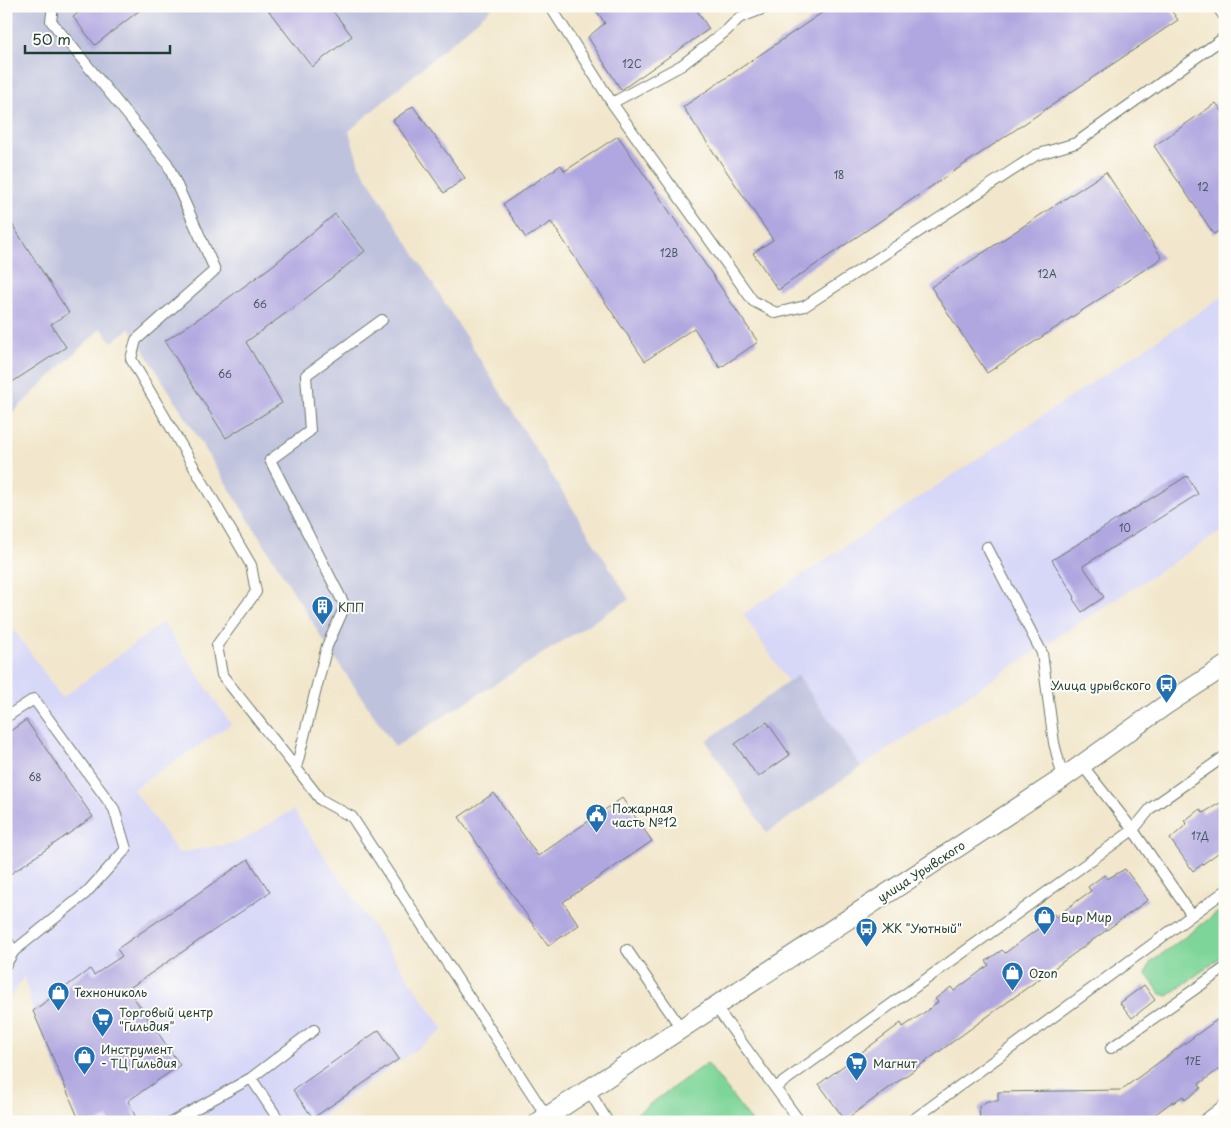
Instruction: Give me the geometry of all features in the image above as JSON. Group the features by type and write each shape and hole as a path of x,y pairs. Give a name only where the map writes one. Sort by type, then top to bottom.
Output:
{"street":[{"name":"улица Урывского","path":"543,1119 1063,778 1167,704 1225,666"}],"lane":[{"path":"53,6 51,21 167,163 215,270 136,340 131,359 251,565 256,592 217,645 222,676 321,800 352,817 543,1119"},
{"path":"550,6 612,103 753,301 776,313 805,306 1036,155 1076,143 1225,37"},
{"path":"612,103 682,65 726,31 739,18 770,6"},
{"path":"1217,6 1225,18"},
{"path":"296,768 326,646 345,606 270,460 310,431 306,374 382,320"},
{"path":"987,547 1042,653 1054,743 1063,778"},
{"path":"6,717 34,699 114,809 126,849 86,893 14,951 6,964"},
{"path":"775,1088 1133,830 1151,808 1225,756"},
{"path":"1082,765 1133,830 1191,914"},
{"path":"910,1122 1191,914 1225,891"},
{"path":"6,939 14,951"},
{"path":"626,950 681,1028"},
{"path":"1112,1048 1225,968"},
{"path":"715,1006 800,1122"},
{"path":"172,1122 251,1078 314,1030"},
{"path":"251,1078 280,1122"},
{"path":"588,1090 608,1122"},
{"path":"1202,1122 1225,1104"}],"shaded area":[{"path":"6,6 494,6 349,131 359,165 629,599 395,747 327,646 130,328 112,342 101,328 6,419"},
{"path":"1225,295 1225,529 1028,656 861,767 798,675 788,682 743,614"},
{"path":"6,618 62,698 163,622 231,724 133,789 179,853 239,842 293,810 444,1030 313,1122 80,1122 33,1011 24,976 6,1005"},
{"path":"798,675 861,767 767,833 706,741"}],"green space":[{"path":"1225,907 1225,954 1168,996 1161,994 1146,974 1150,963"},
{"path":"707,1063 752,1122 625,1122"}],"building":[{"path":"87,6 145,6 95,45 73,17"},
{"path":"265,6 329,6 352,36 312,67"},
{"path":"593,6 694,6 709,29 621,90 588,37 605,23"},
{"path":"832,6 1168,6 1178,20 778,290 753,253 773,240 683,107"},
{"path":"1216,103 1225,115 1225,227 1214,234 1154,146"},
{"path":"413,106 465,178 444,193 393,120"},
{"path":"618,136 758,342 720,368 694,328 645,361 551,222 526,238 503,204 561,165 565,171"},
{"path":"1106,172 1162,258 987,373 931,287"},
{"path":"335,214 365,251 300,303 246,342 282,403 226,438 165,341 272,266"},
{"path":"6,215 69,313 51,324 66,347 6,386"},
{"path":"1187,476 1198,494 1083,566 1104,597 1082,612 1052,560"},
{"path":"26,720 93,817 6,877 6,734"},
{"path":"767,722 790,755 758,777 735,744"},
{"path":"494,793 538,856 622,798 652,841 563,902 579,925 548,946 459,817"},
{"path":"1225,800 1225,848 1193,871 1170,839 1187,824 1184,821 1200,809 1203,813"},
{"name":"Торговый центр \"Гильдия\"","path":"248,859 270,892 128,989 180,1065 128,1101 136,1118 128,1122 110,1122 108,1117 97,1122 80,1122 33,1011 90,969 94,975 122,956 117,949"},
{"path":"1125,869 1148,900 845,1120 819,1084 901,1023 903,1027 925,1012 938,1002 935,999 951,987 954,991 989,965 986,961 1002,950 1005,953 1039,928 1037,925 1053,913 1056,917 1091,891 1088,887 1104,875 1107,879"},
{"path":"1144,985 1155,1000 1132,1018 1120,1003"},
{"path":"1225,1014 1225,1065 1199,1084 1201,1088 1185,1100 1183,1096 1173,1103 1173,1101 1145,1122 980,1122 979,1107 987,1101 998,1101 998,1092 1121,1090"},
{"path":"379,1030 399,1059 313,1118 293,1090"}],"place":[{"name":"КПП","path":"322,626"},
{"name":"Улица урывского","path":"1167,704"},
{"name":"Пожарная часть №12","path":"596,834"},
{"name":"Бир Мир","path":"1045,936"},
{"name":"ЖК \"Уютный\"","path":"866,947"},
{"name":"Ozon","path":"1013,992"},
{"name":"Технониколь","path":"58,1011"},
{"name":"Торговый центр \"Гильдия\"","path":"103,1038"},
{"name":"Инструмент - ТЦ Гильдия","path":"85,1075"},
{"name":"Магнит","path":"857,1082"}]}
